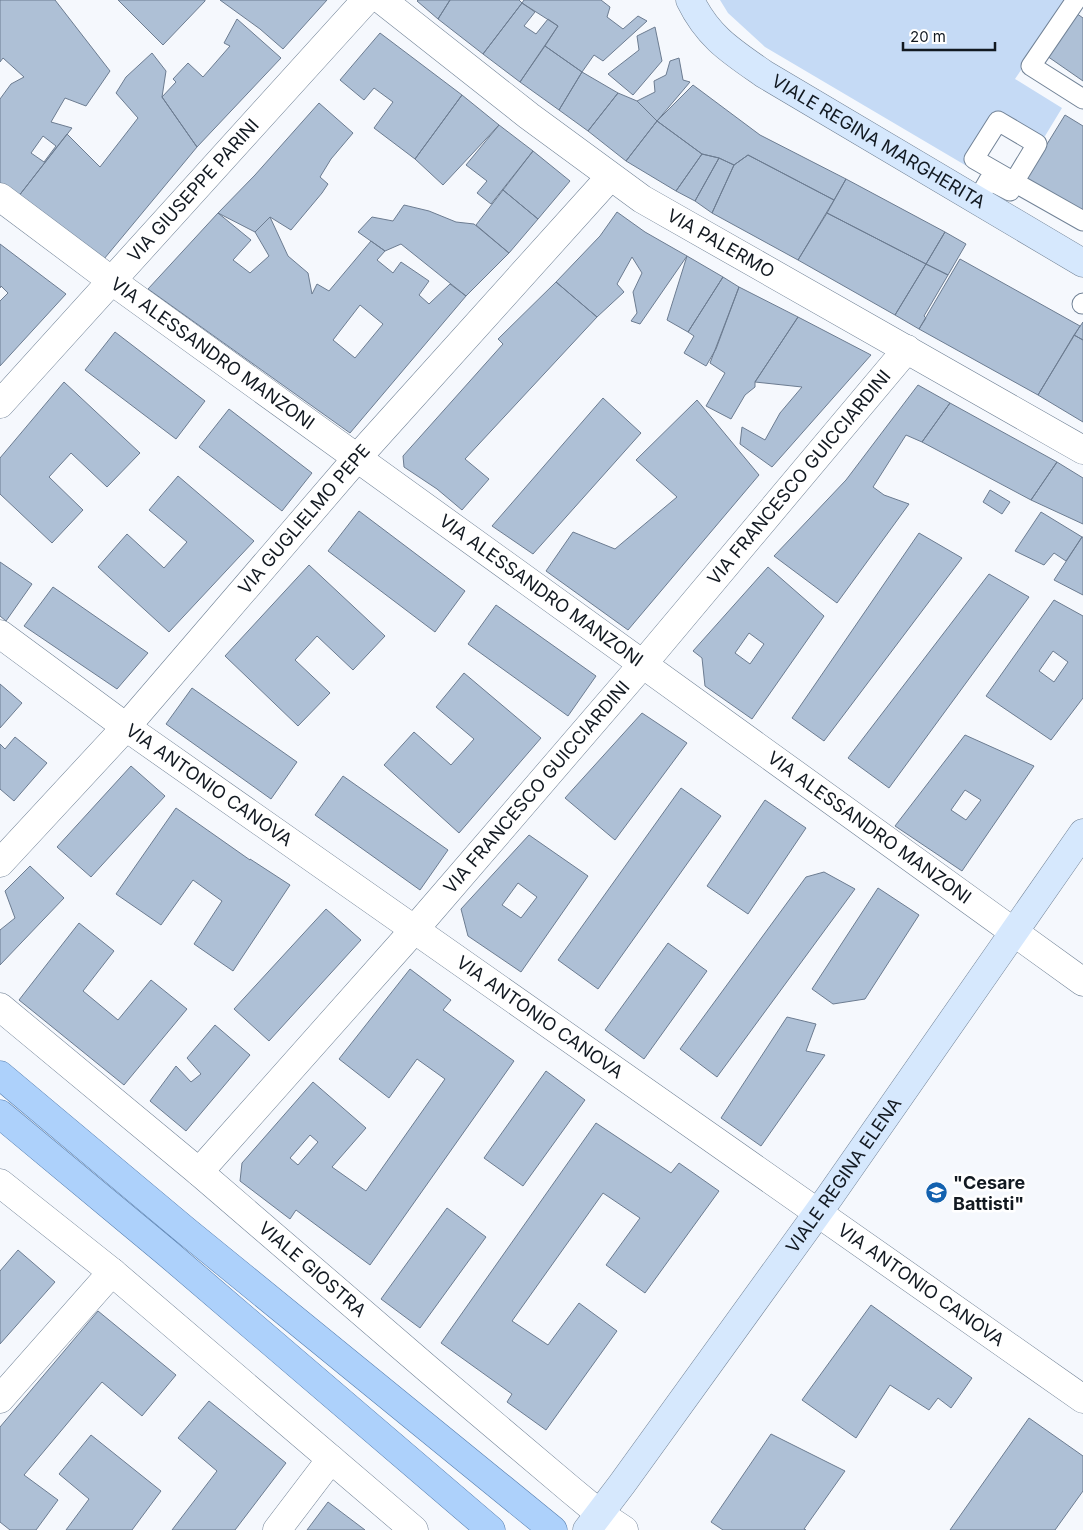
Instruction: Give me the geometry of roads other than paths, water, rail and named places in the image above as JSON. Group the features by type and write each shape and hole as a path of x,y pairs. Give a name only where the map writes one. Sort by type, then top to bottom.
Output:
{"main road":[{"name":"VIALE REGINA MARGHERITA","path":"690,0 706,28 717,40 751,65 1083,263"},
{"name":"VIALE REGINA ELENA","path":"593,1522 818,1213 1083,833"},
{"path":"0,1076 192,1236 553,1530"},
{"path":"0,1114 166,1252 491,1530"}],"street":[{"name":"VIA GIUSEPPE PARINI","path":"0,404 366,0"},
{"name":"VIA PALERMO","path":"382,0 610,177 671,216 1083,450"},
{"name":"VIA GUGLIELMO PEPE","path":"0,863 126,727 357,458 610,177"},
{"name":"VIA ALESSANDRO MANZONI","path":"0,197 112,281 1083,982"},
{"name":"VIA FRANCESCO GUICCIARDINI","path":"199,1172 414,930 642,665 907,350"},
{"name":"VIA ANTONIO CANOVA","path":"0,634 126,727 1083,1399"},
{"name":"VIALE GIOSTRA","path":"0,1007 199,1172 429,1370 593,1522 624,1530"},
{"path":"0,1183 112,1272 414,1530"},
{"path":"0,1399 112,1272"},
{"path":"277,1530 331,1459"}],"lane":[{"path":"1076,0 1031,66 1083,99"},
{"path":"977,201 990,180 1083,232"},
{"path":"1014,182 1083,221"}],"place":[{"name":"\"Cesare Battisti\"","path":"937,1193"}]}
